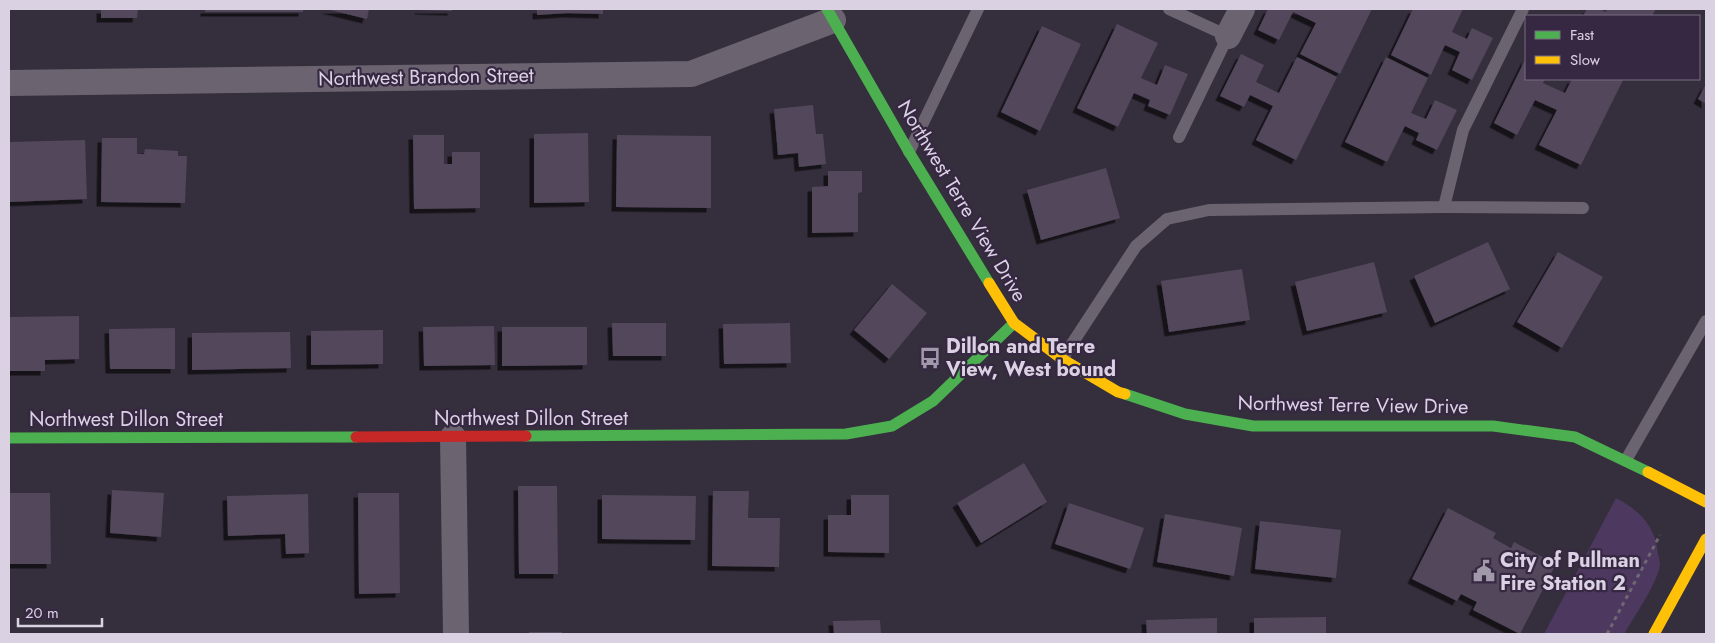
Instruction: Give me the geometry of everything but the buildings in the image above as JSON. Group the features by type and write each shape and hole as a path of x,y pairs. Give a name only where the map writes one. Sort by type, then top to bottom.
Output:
{"street":[{"path":"1228,36 1242,9"},
{"name":"Northwest Terre View Drive","path":"830,14 909,152 998,300 1014,323 1062,359 1118,392 1185,414 1253,426 1493,426 1574,437 1626,460 1706,502"},
{"name":"Northwest Brandon Street","path":"9,82 691,74 830,14"},
{"name":"Northwest Dillon Street","path":"9,438 846,434 892,426 933,401 1014,323"},
{"path":"453,437 456,634"},
{"path":"1654,634 1706,539"}],"lane":[{"path":"909,152 978,9"},
{"path":"1169,9 1228,36 1179,137"},
{"path":"1444,207 1464,130 1523,9"},
{"path":"1062,359 1136,246 1167,219 1210,210 1444,207 1583,208"},
{"path":"1626,460 1706,321"}],"path":[{"path":"1607,634 1660,535"}],"shaded area":[{"path":"1616,498 1639,514 1654,535 1660,565 1650,591 1624,634 1544,634"}],"traffic: fast":[{"path":"827,9 909,152 989,283"},
{"path":"526,436 846,434 892,426 933,401 1014,323"},
{"path":"1125,394 1185,414 1253,426 1493,426 1575,437 1648,472"},
{"path":"9,438 356,437"}],"traffic: slow":[{"path":"989,283 1014,323 1062,359 1118,392 1125,394"},
{"path":"1648,472 1706,502"},
{"path":"1654,634 1706,539"}],"traffic: jam":[{"path":"356,437 526,436"}],"place":[{"name":"Dillon and Terre View, West bound","path":"930,358"},
{"name":"City of Pullman Fire Station 2","path":"1484,571"}]}
